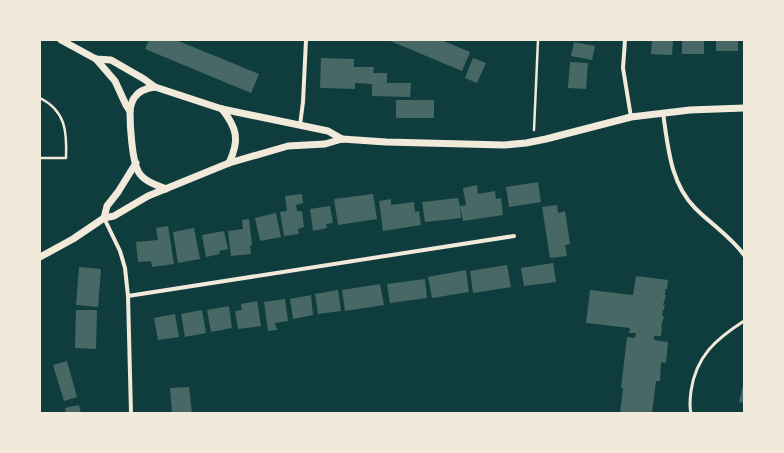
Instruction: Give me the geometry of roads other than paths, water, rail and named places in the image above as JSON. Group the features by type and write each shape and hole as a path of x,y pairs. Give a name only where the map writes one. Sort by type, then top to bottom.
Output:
{"street":[{"path":"61,40 96,59 115,81 130,111"},
{"path":"300,125 304,88 306,40"},
{"path":"625,40 623,68 631,117"},
{"path":"96,59 111,60 156,87 222,109 328,131 342,139"},
{"path":"156,87 147,88 140,92 134,99 130,111 138,171 152,184 166,189"},
{"path":"40,257 73,239 104,218 114,216 148,196 229,163 288,146 325,144 342,139 504,145 526,143 631,117 690,110 744,108"},
{"path":"222,109 232,122 236,132 236,142 229,163"},
{"path":"663,113 672,167 685,196 744,254"},
{"path":"131,413 128,296 125,268 124,261 104,218 107,206 118,192 136,163"},
{"path":"128,296 514,236"}],"lane":[{"path":"691,413 689,408 693,380 705,353 726,333 744,321"}]}
